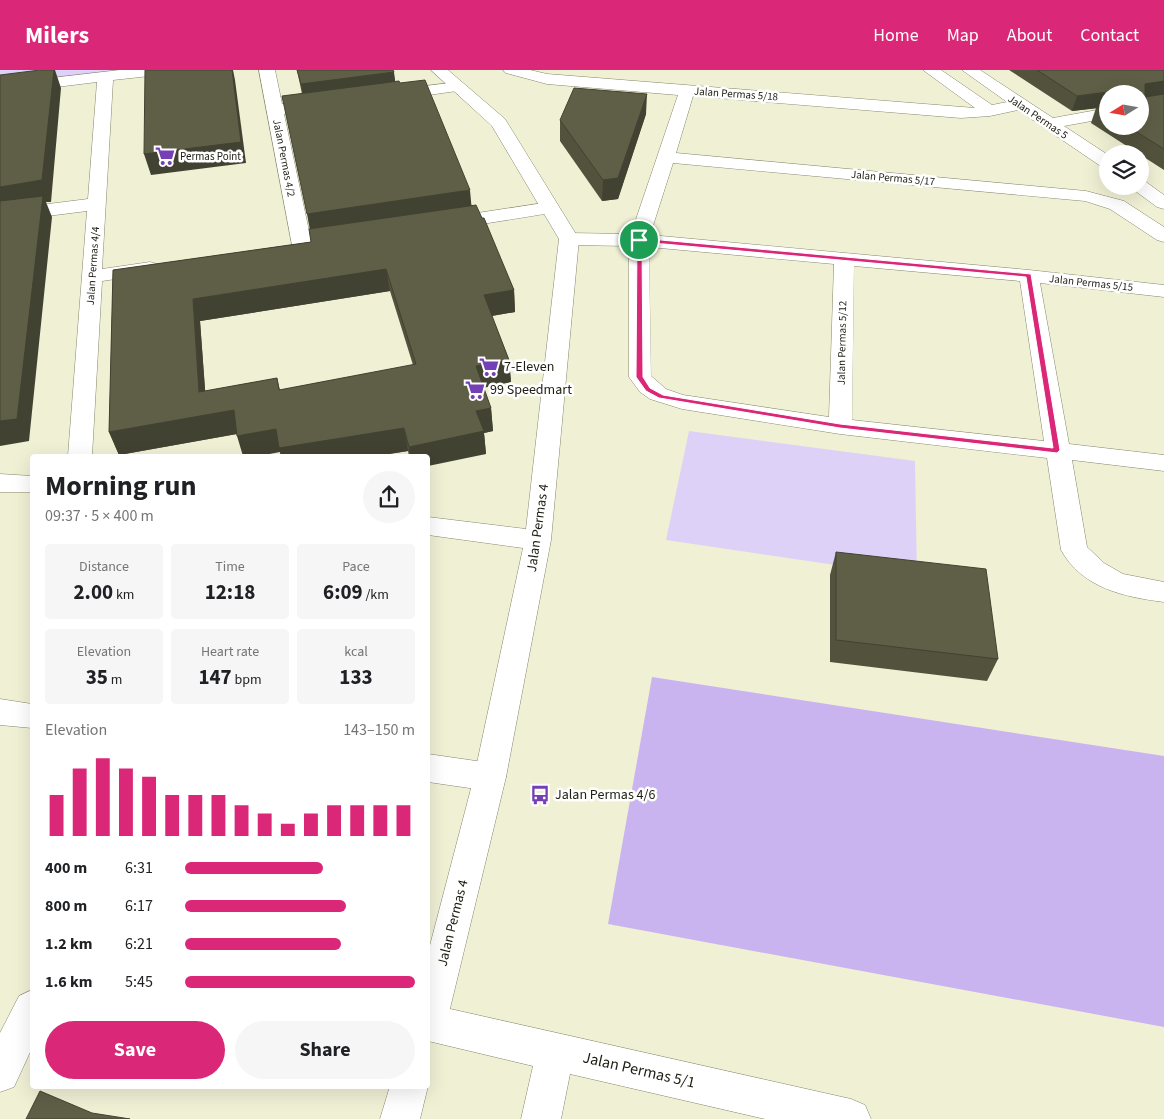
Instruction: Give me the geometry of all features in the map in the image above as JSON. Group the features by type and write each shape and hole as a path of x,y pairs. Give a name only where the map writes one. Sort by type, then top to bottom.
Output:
{"street":[{"path":"0,89 158,70"},
{"name":"Jalan Permas 4/2","path":"267,70 275,110 293,246 321,242"},
{"path":"439,70 499,123 569,238"},
{"name":"Jalan Permas 5/18","path":"511,70 547,79 961,113 990,111 1018,105"},
{"path":"932,70 990,111"},
{"name":"Jalan Permas 5","path":"970,70 1018,105 1099,157"},
{"name":"Jalan Permas 4/4","path":"80,454 105,76"},
{"path":"377,97 458,87"},
{"path":"687,91 639,240 640,377 648,389 662,397 682,402 840,426 1164,463"},
{"path":"275,110 340,102"},
{"path":"1048,124 1099,114"},
{"name":"Jalan Permas 5/17","path":"667,157 1086,196 1117,205 1164,236"},
{"path":"1149,192 1164,203"},
{"path":"0,216 96,204"},
{"path":"427,226 550,208"},
{"name":"Jalan Permas 5/15","path":"569,238 639,240 1029,276 1164,291"},
{"name":"Jalan Permas 4","path":"430,1014 490,777 538,540 569,238"},
{"name":"Jalan Permas 5/12","path":"840,426 844,259"},
{"path":"92,276 166,265"},
{"path":"1029,276 1074,550 1091,569 1109,581 1164,592"},
{"path":"0,483 30,484"},
{"path":"430,526 538,540"},
{"path":"0,712 30,716"},
{"path":"430,768 490,777"},
{"path":"0,1073 30,1013"},
{"name":"Jalan Permas 5/1","path":"430,1022 849,1119"},
{"path":"541,1119 555,1050"},
{"path":"400,1119 408,1089"}],"shaded area":[{"path":"0,70 127,70 0,84"},
{"path":"689,431 915,461 917,577 666,540"},
{"path":"652,677 1164,756 1164,1027 608,924"}],"building":[{"path":"54,70 42,180 0,187 0,75"},
{"path":"145,70 232,70 241,142 144,154"},
{"path":"297,70 393,70 394,72 301,84"},
{"path":"1037,70 1164,70 1164,81 1145,85 1099,85 1099,93 1077,96"},
{"path":"425,80 470,190 307,214 282,96 399,81 400,83"},
{"path":"574,88 647,94 618,178 603,180 560,120"},
{"path":"1164,94 1164,149 1141,135 1149,135 1149,96"},
{"path":"43,196 17,419 0,421 0,201"},
{"path":"476,205 482,218 484,218 514,290 484,295 509,360 476,366 491,408 476,411 484,431 409,447 404,428 279,448 276,429 237,436 234,410 109,432 113,270 311,242 309,229","holes":["386,269 416,364 279,390 277,378 199,392 193,299"]},
{"path":"836,552 986,569 998,659 836,640"},
{"path":"40,1091 92,1113 130,1119 26,1119"}],"place":[{"name":"Permas Point","path":"165,156"},
{"name":"7-Eleven","path":"489,367"},
{"name":"99 Speedmart","path":"475,390"},
{"name":"Jalan Permas 4/6","path":"540,795"}],"route":[{"path":"639,240 1029,276 1057,450 840,426 682,402 662,397 648,389 640,377 639,240"}]}
